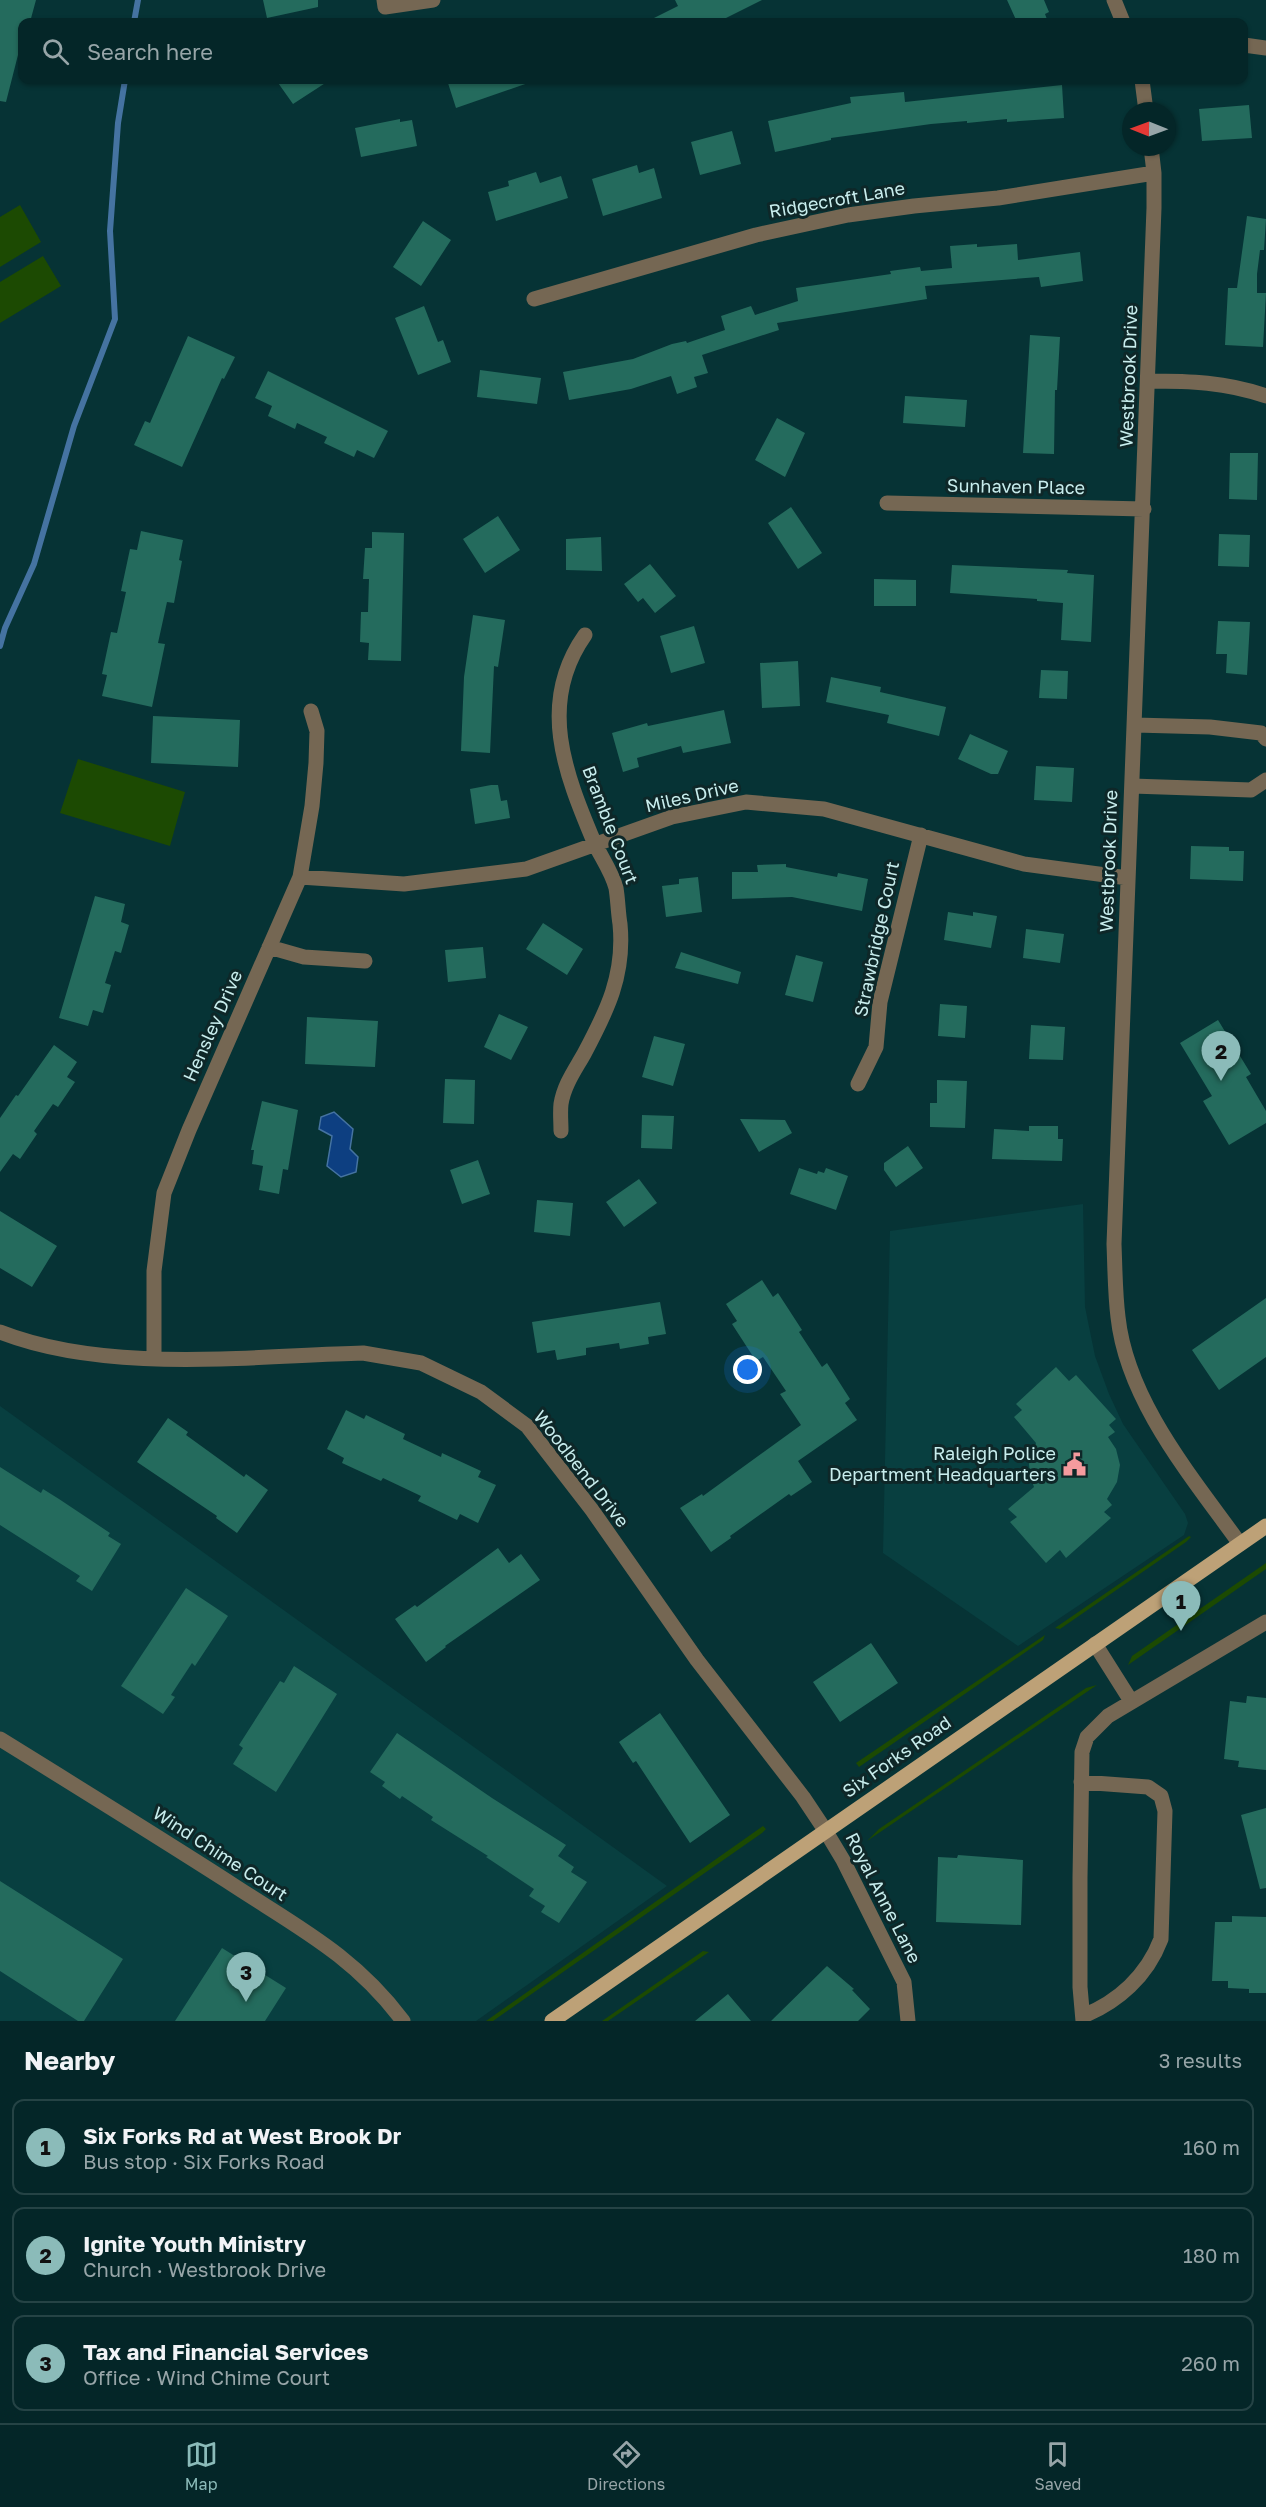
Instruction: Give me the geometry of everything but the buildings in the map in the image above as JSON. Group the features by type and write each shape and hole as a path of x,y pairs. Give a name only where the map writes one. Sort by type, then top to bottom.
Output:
{"main road":[{"name":"Six Forks Road","path":"552,2021 1266,1527"}],"street":[{"path":"385,4 433,0"},
{"path":"1114,0 1121,18"},
{"path":"1248,46 1266,48"},
{"path":"1143,84 1145,102"},
{"name":"Westbrook Drive","path":"1152,156 1154,173 1144,509 1114,1244 1118,1319 1131,1372 1150,1415 1240,1544"},
{"name":"Ridgecroft Lane","path":"534,299 756,235 848,215 998,198 1154,173"},
{"path":"1148,381 1204,381 1240,387 1266,396"},
{"name":"Sunhaven Place","path":"887,503 1144,509"},
{"name":"Bramble Court","path":"561,1131 561,1103 566,1085 614,993 618,971 620,928 615,886 595,843 568,774 560,738 559,709 562,680 572,653 585,635"},
{"name":"Hensley Drive","path":"154,1359 154,1270 164,1193 189,1130 300,877 316,763 317,731 311,711"},
{"path":"1135,725 1210,727 1261,733 1266,739"},
{"path":"1132,786 1251,790 1266,780"},
{"name":"Miles Drive","path":"300,877 404,884 526,869 672,817 746,802 824,809 1024,864 1128,878"},
{"name":"Strawbridge Court","path":"858,1084 876,1047 880,1002 921,835"},
{"path":"269,948 298,957 365,961"},
{"name":"Woodbend Drive","path":"0,1332 70,1351 154,1359 363,1353 421,1363 481,1392 527,1426 592,1510 697,1660 803,1797 825,1830"},
{"path":"1081,1782 1148,1787 1161,1796 1165,1811 1161,1939 1154,1957 1128,1989 1083,2019 1080,1987 1081,1782 1082,1752 1086,1737 1108,1716 1131,1701 1266,1622"},
{"path":"1095,1644 1131,1701"},
{"name":"Wind Chime Court","path":"0,1739 181,1850 332,1948 375,1985 403,2021"},
{"name":"Royal Anne Lane","path":"825,1830 843,1860 904,1982 908,2021"}],"shaded area":[{"path":"1083,1204 1085,1307 1095,1356 1123,1424 1185,1514 1188,1523 1184,1535 1018,1646 883,1553 890,1231"},
{"path":"0,1406 667,1886 476,2021 0,2021"}],"green space":[{"path":"20,205 41,242 0,267 0,217"},
{"path":"43,256 61,286 0,323 0,282"},
{"path":"78,759 185,792 170,846 60,813"},
{"path":"1189,1536 1191,1537 1186,1542 1060,1629 1055,1628"},
{"path":"1266,1563 1266,1569 1128,1665 1132,1656"},
{"path":"1045,1635 1043,1640 859,1767 856,1763"},
{"path":"1097,1685 867,1841 879,1829 1086,1688"},
{"path":"763,1826 766,1829 762,1833 493,2021 486,2021"},
{"path":"703,1951 709,1952 608,2021 602,2021"}],"water":[{"path":"334,1112 353,1129 350,1149 358,1157 356,1172 341,1177 327,1166 332,1136 319,1129 321,1117"}],"waterway":[{"path":"135,18 138,0"},
{"path":"0,646 5,628 34,564 74,426 115,319 110,231 118,123 124,84"}],"place":[{"name":"Ignite Youth Ministry","path":"1221,1081"},
{"name":"Raleigh Police Department Headquarters","path":"1074,1464"},
{"name":"Six Forks Rd at West Brook Dr","path":"1181,1631"},
{"name":"Tax and Financial Services","path":"246,2002"}]}
